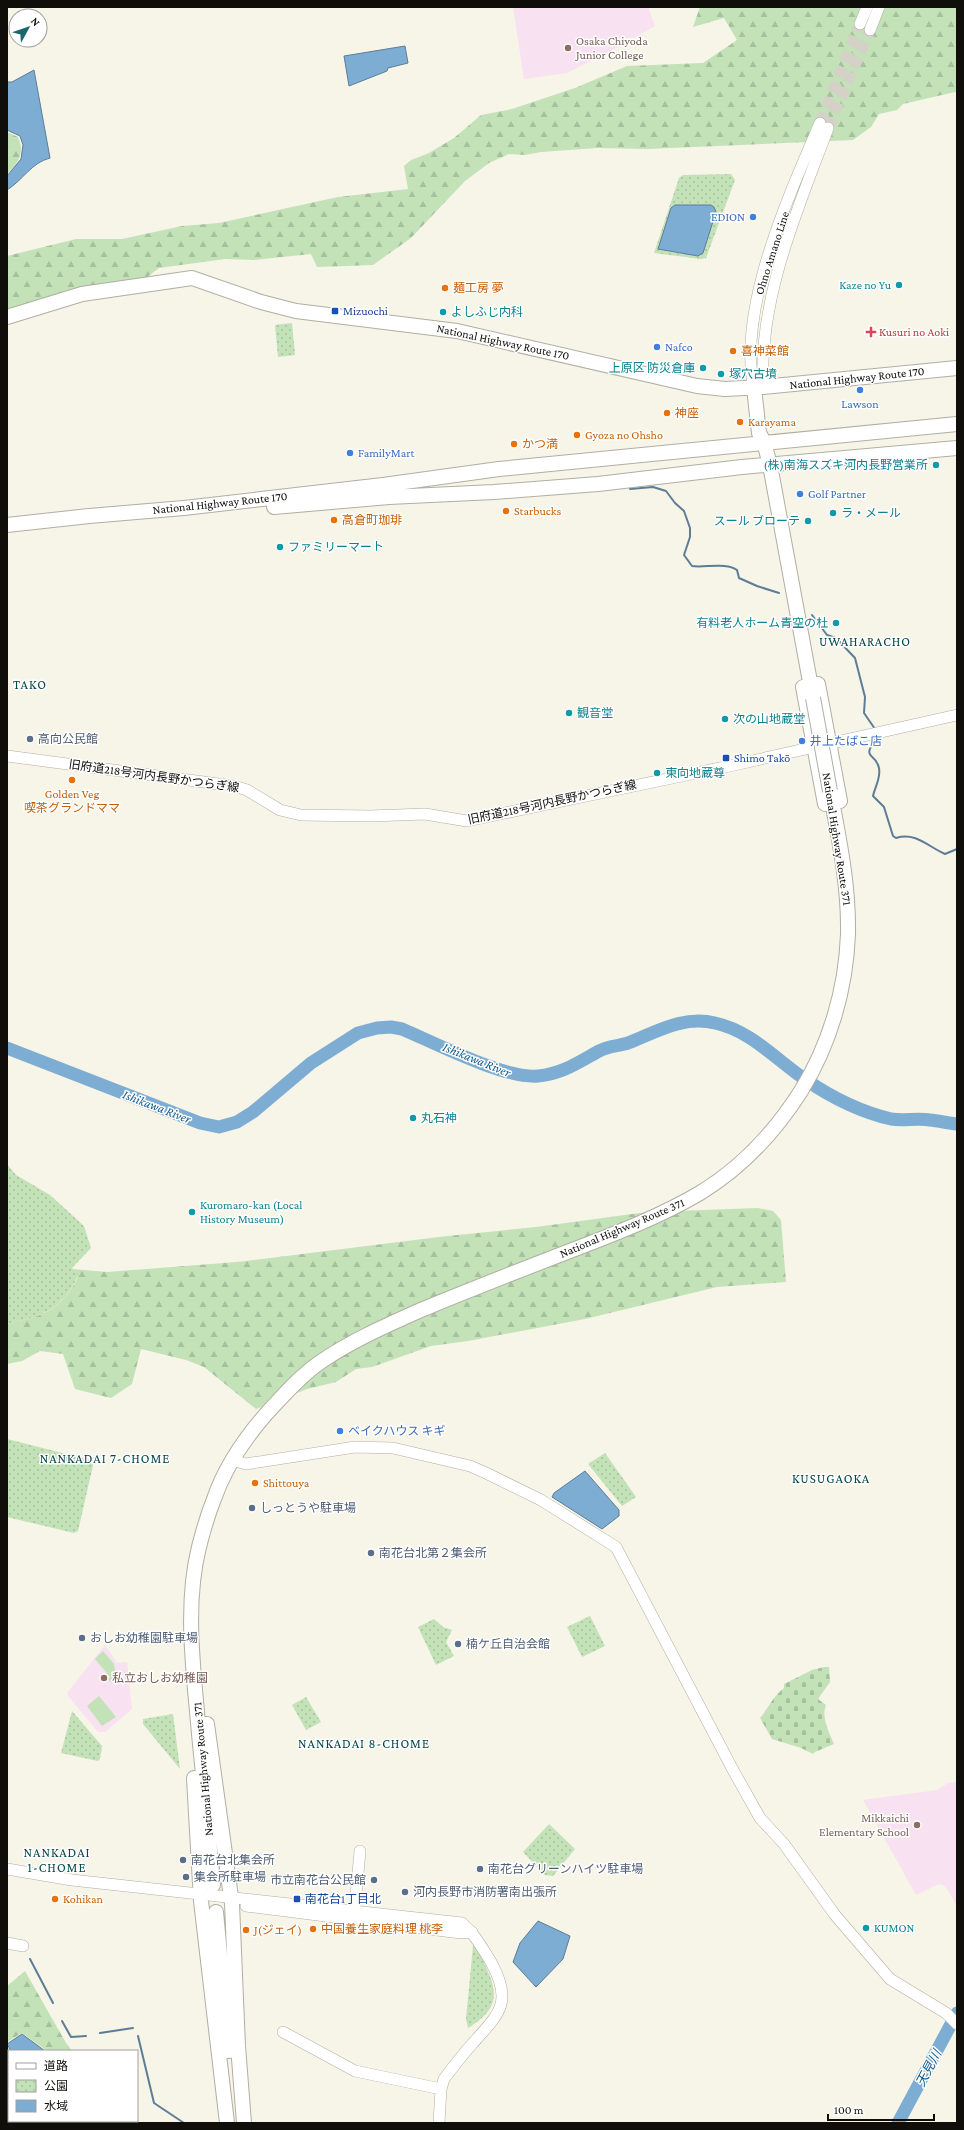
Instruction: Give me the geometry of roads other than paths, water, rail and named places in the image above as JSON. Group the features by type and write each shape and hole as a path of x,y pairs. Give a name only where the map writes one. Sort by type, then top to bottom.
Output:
{"highway":[{"name":"National Highway Route 170","path":"7,317 82,294 192,278 261,302 296,311 457,330 697,386 725,389 759,387 957,368"},
{"name":"National Highway Route 371","path":"213,1885 192,1647 191,1602 198,1548 215,1495 232,1460 255,1427 284,1394 315,1366 345,1346 374,1330 469,1290 614,1234 657,1215 700,1193 734,1168 758,1146 794,1101 816,1064 830,1029 842,988 848,937 844,871 770,465 764,442 768,432 759,387"},
{"name":"National Highway Route 170","path":"7,525 184,508 383,485 499,469 957,424"},
{"name":"National Highway Route 170","path":"7,533 312,502 389,496 516,491 770,465 957,448"},
{"path":"795,608 806,615 852,872 853,887 847,902 839,886 832,838 792,623 795,608"},
{"path":"191,1602 187,1632 187,1660 193,1895 227,2123"},
{"path":"192,1647 203,1688 232,1900 238,2046 244,2123"},
{"path":"216,1912 236,2123"}],"street":[{"path":"860,24 867,7"},
{"path":"870,30 879,7"},
{"name":"Ohno Amano Line","path":"759,387 763,346 777,270 824,125"},
{"name":"旧府道218号河内長野かつらぎ線","path":"7,756 234,786 247,790 280,810 301,815 370,816 425,814 467,821 957,715"},
{"path":"232,1460 246,1464 355,1447 393,1448 470,1466 486,1473 541,1500 616,1547 733,1770 760,1818 784,1844 835,1915 890,1979 953,2021"},
{"path":"354,1915 360,1851"},
{"path":"7,1869 65,1880 354,1915 462,1923 472,1932 500,1980 502,1995 500,2008 496,2018 444,2079 441,2089 439,2123"},
{"path":"7,1876 71,1887 193,1895"},
{"path":"7,1943 23,1946"},
{"path":"283,2032 355,2071 441,2089"}],"water":[{"path":"405,46 408,63 388,68 387,71 349,86 344,56"},
{"path":"34,70 50,158 43,160 32,168 7,190 7,176 21,159 23,145 20,136 7,130 7,82 12,82"},
{"path":"675,205 711,205 714,207 716,212 703,253 698,256 658,249 671,208"},
{"path":"585,1471 619,1510 619,1516 602,1529 552,1497 554,1493"},
{"path":"538,1921 570,1936 563,1959 536,1987 513,1962 520,1943"},
{"path":"22,2034 44,2050 10,2050 7,2044"}],"waterway":[{"path":"630,489 653,487 666,491 675,503 684,511 690,528 690,537 684,555 692,566 727,566 737,570 739,578 779,593"},
{"path":"812,615 827,635 836,638 855,658 865,697 864,713 875,729"},
{"path":"876,738 869,753 875,759 879,768 879,779 873,796 884,807 893,836 896,838 916,838 945,854 957,849"},
{"name":"Ishikawa River","path":"7,1048 200,1123 219,1127 237,1122 253,1112 311,1063 358,1033 377,1028 391,1027 402,1029 489,1066 507,1072 538,1076 563,1070 602,1049 628,1043 670,1026 692,1021 704,1021 715,1023 741,1032 816,1086 836,1098 858,1108 891,1119 925,1119 957,1124"},
{"path":"30,1959 53,2003"},
{"name":"天見川","path":"898,2123 957,2013"},
{"path":"62,2021 71,2037 86,2036"},
{"path":"100,2033 133,2028"},
{"path":"138,2036 154,2103 184,2123"}],"tunnel":[{"path":"820,123 860,24"},
{"path":"828,128 870,30"}],"place":[{"name":"Osaka Chiyoda Junior College","path":"568,48"},
{"name":"EDION","path":"753,217"},
{"name":"Kaze no Yu","path":"899,285"},
{"name":"麺工房 夢","path":"445,288"},
{"name":"Mizuochi","path":"335,311"},
{"name":"よしふじ内科","path":"443,312"},
{"name":"Kusuri no Aoki","path":"871,332"},
{"name":"Nafco","path":"657,347"},
{"name":"喜神菜館","path":"733,351"},
{"name":"上原区 防災倉庫","path":"703,368"},
{"name":"塚穴古墳","path":"721,374"},
{"name":"Lawson","path":"860,390"},
{"name":"神座","path":"667,413"},
{"name":"Karayama","path":"740,422"},
{"name":"Gyoza no Ohsho","path":"577,435"},
{"name":"かつ満","path":"514,444"},
{"name":"FamilyMart","path":"350,453"},
{"name":"(株)南海スズキ河内長野営業所","path":"936,465"},
{"name":"Golf Partner","path":"800,494"},
{"name":"Starbucks","path":"506,511"},
{"name":"ラ・メール","path":"833,513"},
{"name":"高倉町珈琲","path":"334,520"},
{"name":"スール ブローテ","path":"808,521"},
{"name":"ファミリーマート","path":"280,547"},
{"name":"有料老人ホーム青空の杜","path":"836,623"},
{"name":"観音堂","path":"569,713"},
{"name":"次の山地蔵堂","path":"725,719"},
{"name":"高向公民館","path":"30,739"},
{"name":"井上たばこ店","path":"802,741"},
{"name":"Shimo Takō","path":"726,758"},
{"name":"東向地蔵尊","path":"657,773"},
{"name":"Golden Veg 喫茶グランドママ","path":"72,780"},
{"name":"丸石神","path":"413,1118"},
{"name":"Kuromaro-kan (Local History Museum)","path":"192,1212"},
{"name":"ベイクハウス キギ","path":"340,1431"},
{"name":"Shittouya","path":"255,1483"},
{"name":"しっとうや駐車場","path":"252,1508"},
{"name":"南花台北第２集会所","path":"371,1553"},
{"name":"おしお幼稚園駐車場","path":"82,1638"},
{"name":"楠ケ丘自治会館","path":"458,1644"},
{"name":"私立おしお幼稚園","path":"104,1678"},
{"name":"Mikkaichi Elementary School","path":"917,1825"},
{"name":"南花台北集会所","path":"183,1860"},
{"name":"南花台グリーンハイツ駐車場","path":"480,1869"},
{"name":"集会所駐車場","path":"186,1877"},
{"name":"市立南花台公民館","path":"374,1880"},
{"name":"河内長野市消防署南出張所","path":"405,1892"},
{"name":"Kohikan","path":"55,1899"},
{"name":"南花台1丁目北","path":"297,1899"},
{"name":"KUMON","path":"866,1928"},
{"name":"中国養生家庭料理 桃李","path":"313,1929"},
{"name":"J(ジェイ)","path":"246,1930"}],"district":[{"name":"UWAHARACHO","path":"865,641"},
{"name":"TAKO","path":"30,684"},
{"name":"NANKADAI 7-CHOME","path":"105,1458"},
{"name":"KUSUGAOKA","path":"831,1478"},
{"name":"NANKADAI 8-CHOME","path":"364,1743"},
{"name":"NANKADAI 1-CHOME","path":"57,1860"}]}
